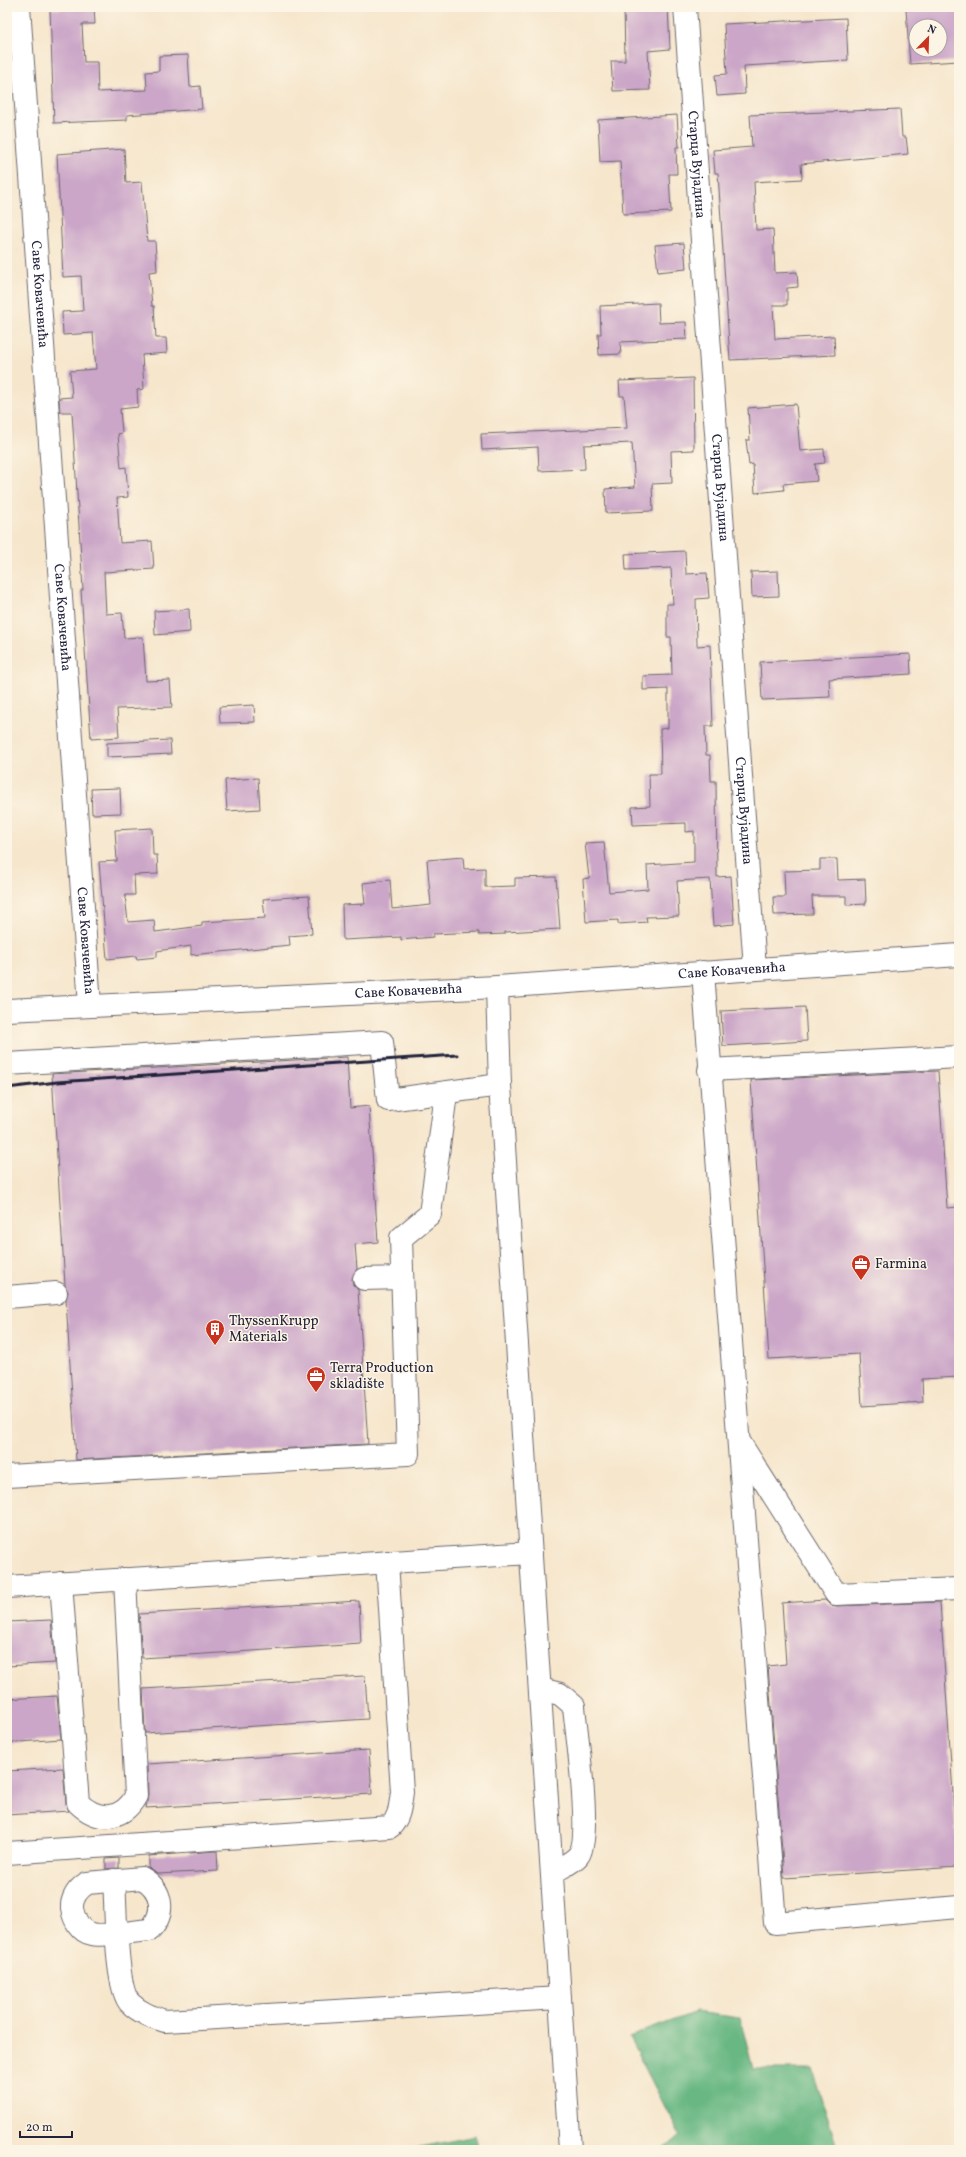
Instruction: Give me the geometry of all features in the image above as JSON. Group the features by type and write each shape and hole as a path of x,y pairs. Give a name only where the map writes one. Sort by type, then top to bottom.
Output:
{"street":[{"name":"Саве Ковачевића","path":"20,7 90,1005 497,987 959,955"},
{"name":"Старца Вујадина","path":"685,7 756,968"},
{"path":"703,972 775,1923 959,1907"},
{"path":"497,987 500,1085 570,2150"},
{"path":"7,1010 90,1005"},
{"path":"7,1064 382,1042 388,1100 446,1094 500,1085"},
{"path":"710,1070 959,1057"},
{"path":"7,1476 408,1454 400,1238 430,1214 446,1094"},
{"path":"364,1279 401,1278"},
{"path":"7,1297 56,1293"},
{"path":"738,1440 836,1594 959,1589"},
{"path":"7,1587 530,1553"},
{"path":"7,1853 390,1827 396,1821 400,1811 402,1792 387,1562"},
{"path":"62,1583 78,1803 87,1812 101,1816 114,1816 125,1810 136,1796 125,1579"},
{"path":"540,1688 560,1694 574,1706 585,1823 583,1844 578,1856 552,1873"},
{"path":"142,1878 149,1882 160,1897 161,1909 159,1918 150,1930 117,1933 91,1934 81,1928 74,1918 72,1906 74,1896 86,1883 142,1878"},
{"path":"114,1880 120,1976 129,2002 146,2015 165,2021 560,1998"}],"green space":[{"path":"696,2012 740,2018 753,2069 812,2069 838,2150 663,2150 680,2136 629,2037"},
{"path":"475,2136 479,2150 406,2150"}],"building":[{"path":"94,7 95,24 82,24 84,62 97,62 98,92 147,90 146,72 159,71 159,56 188,55 190,87 200,86 202,109 127,115 127,120 54,123 50,9"},
{"path":"624,7 668,7 670,49 648,51 650,90 613,91 611,61 625,61"},
{"path":"959,7 959,61 910,64 910,58 948,58 948,18 908,18 908,37 906,10"},
{"path":"846,18 848,60 744,66 745,94 717,96 715,75 727,74 724,24"},
{"path":"900,109 902,137 906,137 908,154 801,164 802,179 754,182 756,230 773,229 775,273 797,272 798,287 787,288 787,305 773,305 775,339 834,336 835,355 730,360 718,173 715,173 713,150 752,147 750,115"},
{"path":"677,115 679,147 676,147 677,174 669,174 671,212 623,214 620,161 600,162 598,120"},
{"path":"124,149 126,183 142,182 147,241 155,241 157,271 149,272 152,306 154,306 156,338 166,338 167,353 142,355 144,389 137,390 138,407 120,409 122,433 118,434 121,468 126,467 128,497 117,498 120,543 152,541 154,569 104,572 106,614 122,613 124,638 143,637 146,681 170,680 172,707 117,709 119,737 91,739 81,590 83,590 72,412 60,412 59,398 72,397 70,371 96,369 93,333 63,335 62,312 83,311 81,276 63,277 57,154"},
{"path":"684,243 686,269 658,272 655,245"},
{"path":"658,303 659,323 686,322 687,339 620,342 621,354 599,355 598,334 601,334 600,306"},
{"path":"693,378 694,450 671,451 672,483 652,484 653,511 606,513 605,489 635,487 632,443 584,445 585,469 539,471 538,447 482,450 481,434 627,428 624,396 620,396 619,381"},
{"path":"796,404 800,451 824,449 825,463 815,464 817,481 783,484 784,490 755,493 753,464 749,465 746,440 750,440 748,408"},
{"path":"685,551 686,574 707,573 709,598 696,599 697,646 710,645 713,726 705,726 706,755 710,755 711,781 716,781 717,877 731,876 734,924 713,926 710,879 677,881 679,916 646,917 647,922 618,924 618,920 586,922 583,879 589,878 585,843 604,842 609,892 648,889 647,865 694,862 694,831 686,832 686,823 633,825 632,807 650,806 649,774 661,774 660,729 668,728 668,689 643,690 643,676 672,675 671,637 667,637 667,604 673,604 671,568 626,570 625,554"},
{"path":"778,571 779,596 752,597 751,572"},
{"path":"189,609 190,632 155,635 154,611"},
{"path":"910,654 911,674 829,679 830,697 762,700 760,662"},
{"path":"254,705 255,722 220,723 219,707"},
{"path":"170,740 171,754 107,757 107,743"},
{"path":"258,778 260,809 227,811 225,780"},
{"path":"120,788 121,813 92,814 91,789"},
{"path":"152,828 153,855 157,855 158,874 134,875 135,895 125,895 128,922 154,920 155,932 202,926 202,922 265,918 263,899 309,896 312,934 289,936 290,945 191,955 191,946 157,951 157,957 137,959 136,956 107,959 99,862 117,861 115,830"},
{"path":"463,857 464,869 485,868 485,887 515,886 515,878 556,877 560,929 505,932 505,934 479,935 479,932 433,934 433,937 401,940 401,937 343,940 342,905 365,904 363,883 390,880 392,909 431,905 427,860"},
{"path":"820,859 837,859 838,880 865,879 866,904 846,905 846,896 812,896 813,914 774,915 773,897 785,897 784,871 820,870"},
{"path":"805,1007 807,1041 723,1046 721,1011"},
{"name":"ThyssenKrupp Materials","path":"347,1057 350,1108 369,1106 378,1242 355,1244 357,1269 352,1279 353,1285 358,1290 368,1444 76,1460 66,1300 68,1292 65,1285 52,1074"},
{"name":"Farmina","path":"938,1071 947,1208 959,1207 959,1377 922,1379 923,1402 862,1406 859,1354 769,1359 751,1080"},
{"path":"825,1600 830,1605 837,1606 940,1602 958,1867 784,1878 768,1666 786,1664 782,1603"},
{"path":"359,1601 361,1644 142,1658 139,1614"},
{"path":"51,1620 55,1663 7,1666 7,1622"},
{"path":"365,1676 368,1719 145,1733 143,1689"},
{"path":"57,1696 61,1739 7,1743 7,1699"},
{"path":"369,1750 372,1794 146,1808 148,1795 147,1764"},
{"path":"63,1768 66,1804 69,1811 7,1815 7,1771"},
{"path":"217,1851 218,1871 157,1874 149,1868 149,1856"},
{"path":"119,1858 119,1868 106,1869 106,1859"}],"railway":[{"path":"7,1088 57,1082 457,1055"}],"place":[{"name":"Farmina","path":"861,1281"},
{"name":"ThyssenKrupp Materials","path":"215,1346"},
{"name":"Terra Production skladište","path":"316,1393"}]}
